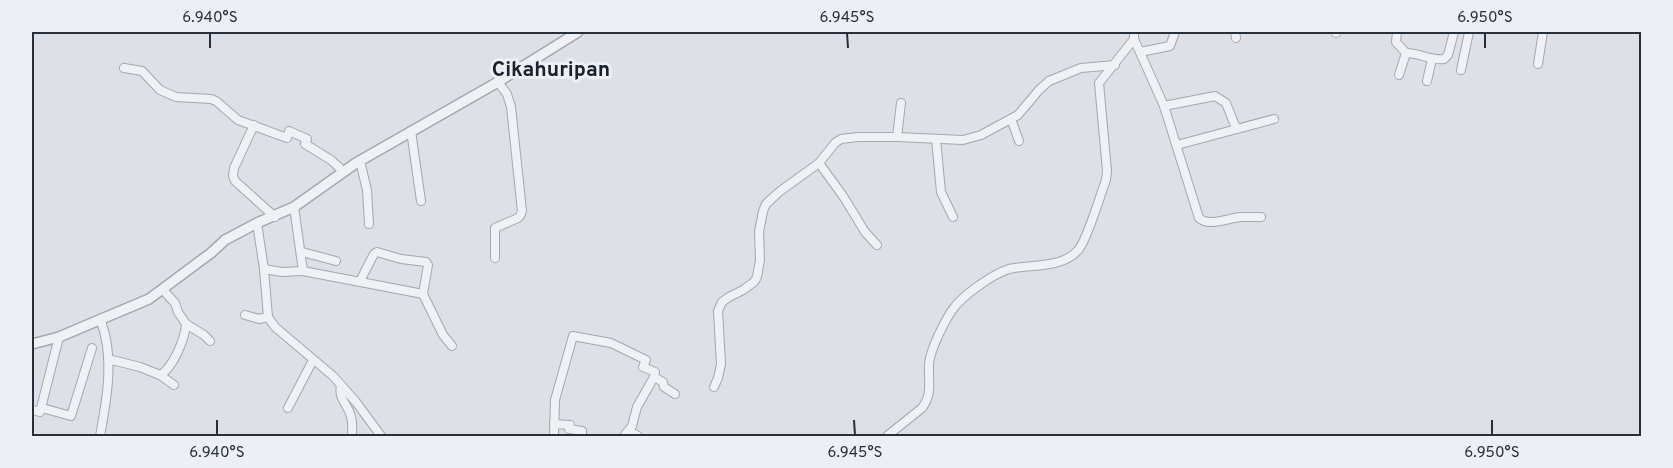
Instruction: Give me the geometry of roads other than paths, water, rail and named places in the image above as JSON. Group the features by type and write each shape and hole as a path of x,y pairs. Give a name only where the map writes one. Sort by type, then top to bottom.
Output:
{"street":[{"path":"32,344 59,337 135,305 163,290 218,248 225,240 294,207 360,161 498,82 578,32"},
{"path":"1140,52 1170,46 1175,32"},
{"path":"1397,32 1395,42 1406,53 1415,53 1432,60 1444,59 1448,55 1454,32"},
{"path":"1461,70 1469,32"},
{"path":"1538,64 1542,32"},
{"path":"1134,35 1164,106 1197,214 1203,221 1215,222 1240,217 1261,217"},
{"path":"887,436 922,408 926,402 929,394 929,364 932,350 953,308 986,280 997,274 1010,269 1045,265 1063,260 1078,250 1106,180 1107,162 1099,81 1115,64 1134,35"},
{"path":"1398,75 1406,53"},
{"path":"1427,81 1432,60"},
{"path":"714,387 721,364 718,311 722,302 743,290 757,277 760,260 759,232 766,204 819,163 831,147 841,139 897,137 963,140 973,138 1018,115 1049,81 1081,68 1115,64"},
{"path":"124,68 142,71 160,90 176,97 210,99 216,101 237,120 286,138 289,131 307,139 305,144 331,160 344,172"},
{"path":"495,258 495,228 520,216 522,211 511,107 507,94 498,82"},
{"path":"1164,106 1215,96 1226,103 1236,128"},
{"path":"897,137 901,103"},
{"path":"1011,119 1019,141"},
{"path":"1177,145 1274,119"},
{"path":"254,125 234,168 233,176 235,181 275,216"},
{"path":"411,131 421,201"},
{"path":"936,139 941,192 953,217"},
{"path":"360,161 367,190 369,224"},
{"path":"819,163 865,232 877,246"},
{"path":"294,207 303,271"},
{"path":"257,223 268,317 275,327 333,376 381,436"},
{"path":"302,252 336,261"},
{"path":"360,280 374,254 379,252 402,259 426,262 428,265 423,294 443,335 452,346"},
{"path":"264,268 282,272 303,271 360,280 423,294"},
{"path":"163,290 175,303 186,324 210,341"},
{"path":"245,315 259,320 268,317"},
{"path":"100,319 108,359 108,392 100,436"},
{"path":"160,375 171,366 186,324"},
{"path":"554,436 555,400 573,336 610,343 622,348 646,360 643,367 655,372 637,407 632,426 626,434 638,436"},
{"path":"32,410 40,412 42,408 59,337"},
{"path":"42,408 71,416 92,348"},
{"path":"108,359 140,367 160,375 174,385"},
{"path":"288,408 313,360"},
{"path":"654,377 675,394"},
{"path":"341,385 341,398 351,415 352,436"},
{"path":"554,424 570,425 569,429 582,431 582,436"}],"district":[{"name":"Cikahuripan","path":"551,69"}]}
